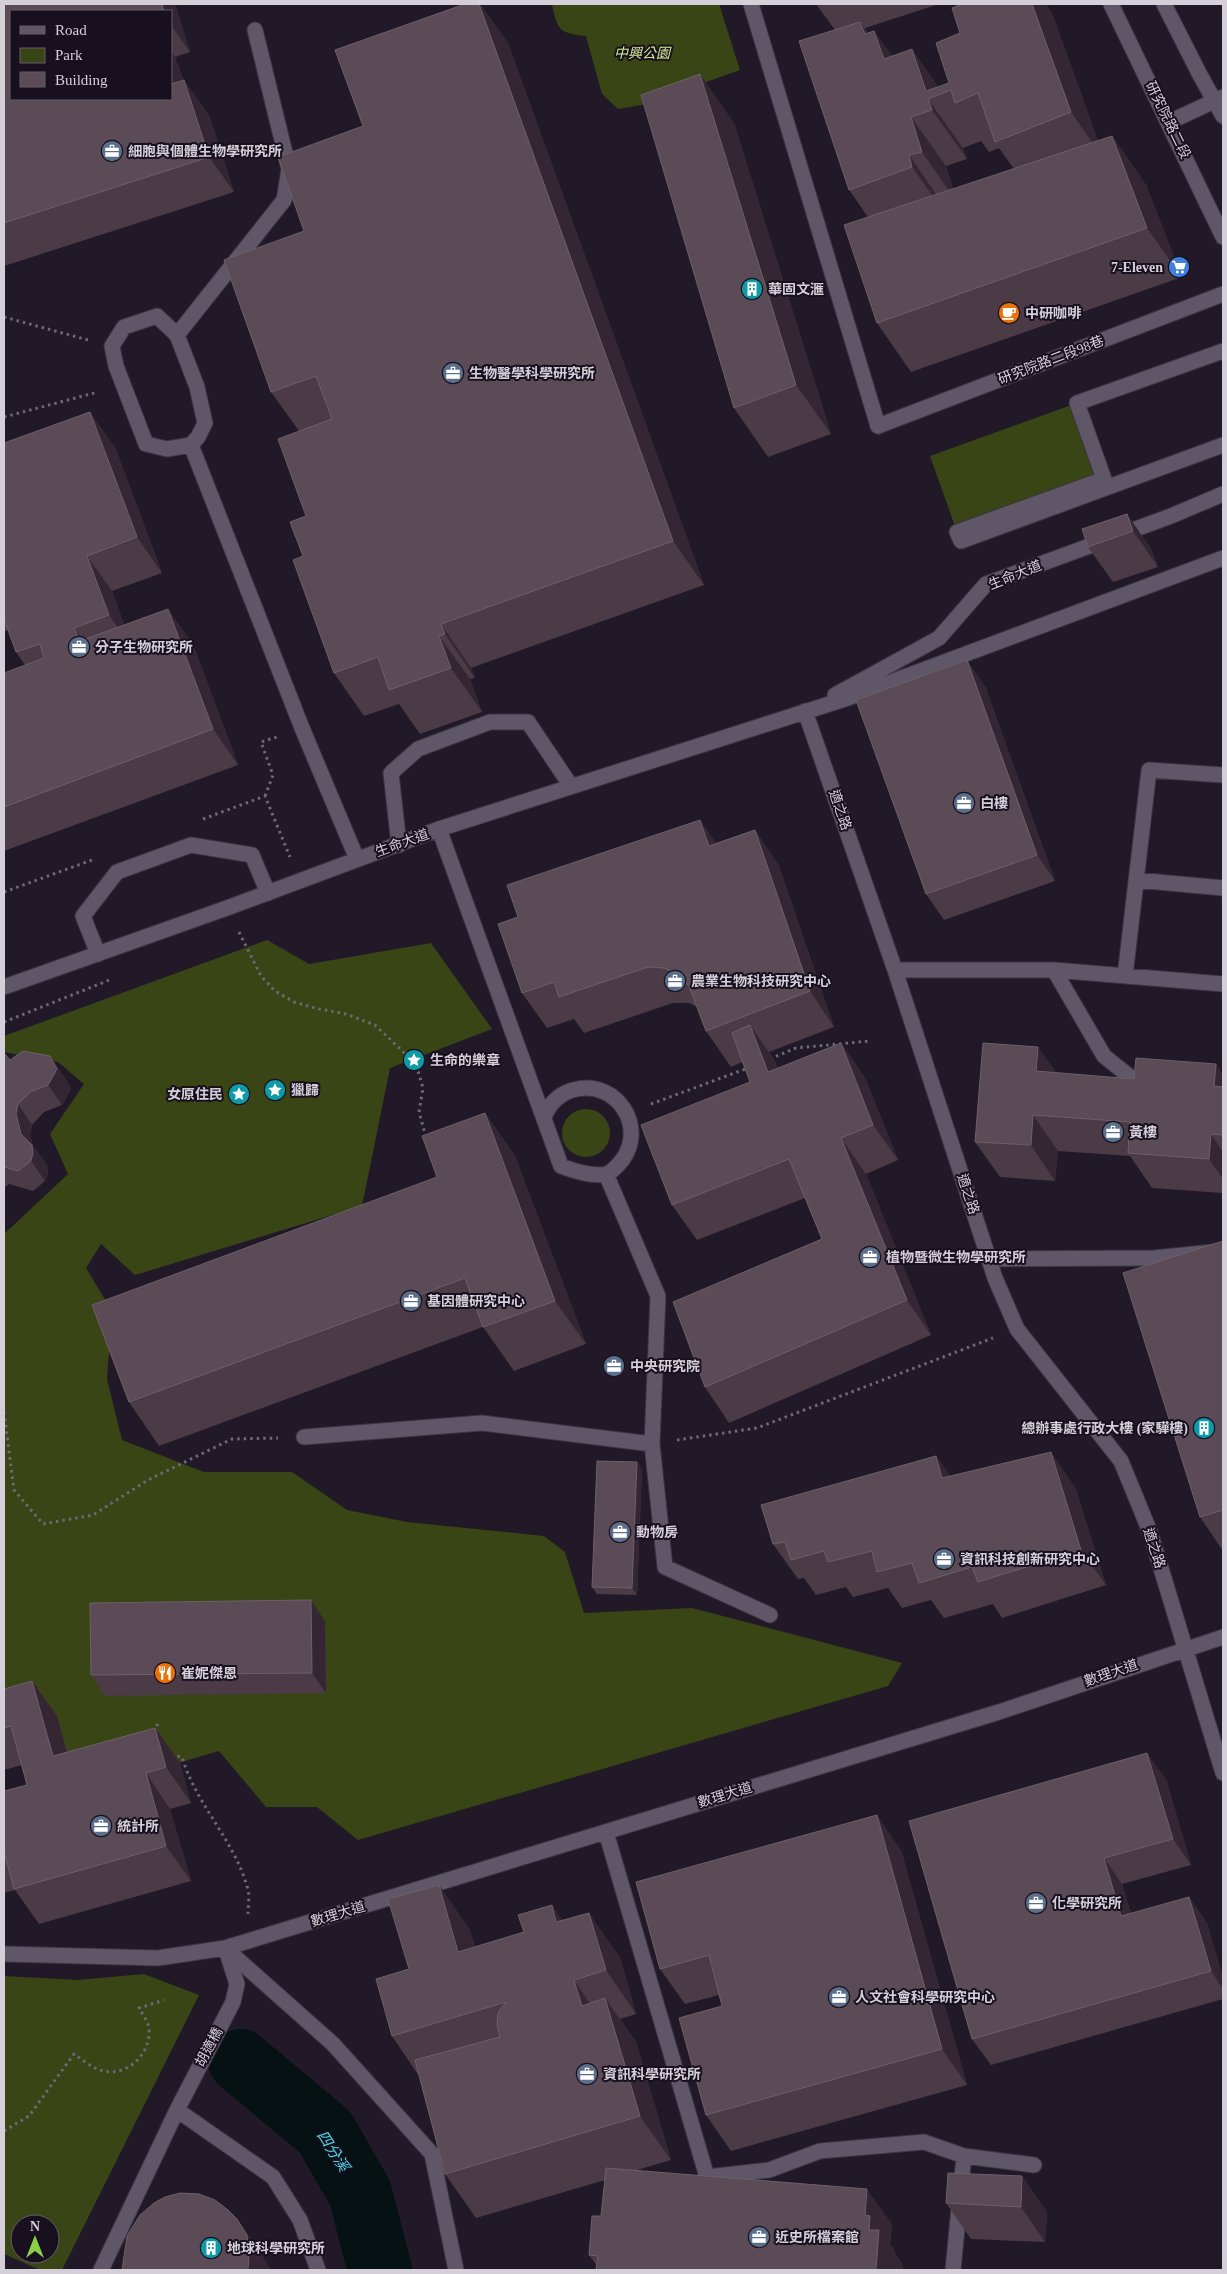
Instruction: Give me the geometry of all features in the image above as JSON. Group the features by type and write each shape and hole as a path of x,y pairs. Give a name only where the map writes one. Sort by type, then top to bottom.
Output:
{"street":[{"name":"研究院路二段98巷","path":"751,4 878,426 1223,294"},
{"name":"研究院路二段","path":"1111,4 1223,237"},
{"path":"1164,4 1200,76 1220,99 1223,116"},
{"path":"177,335 284,200 289,169 255,30"},
{"path":"1169,122 1220,99"},
{"path":"157,316 177,335 198,388 206,423 198,437 190,445 168,449 146,444 122,386 112,346 124,327 157,316"},
{"path":"1223,351 1077,403 1104,479 958,532 961,541 1223,445"},
{"path":"190,445 302,728 357,859"},
{"name":"生命大道","path":"805,711 939,638 986,584 1171,516 1223,494"},
{"name":"生命大道","path":"4,987 299,882 439,829 848,698 1223,558"},
{"name":"適之路","path":"805,711 895,970 988,1259 1017,1329 1121,1461 1150,1532 1223,1773"},
{"path":"399,844 391,773 418,749 490,722 528,722 570,786"},
{"path":"1125,976 1148,770 1223,775"},
{"path":"439,829 561,1166 576,1172 606,1174 619,1165 627,1152 632,1138 630,1123 625,1109 615,1097 602,1090 586,1087 571,1090 558,1097 548,1108 544,1117"},
{"path":"98,954 84,916 117,872 181,848 190,845 252,855 268,893"},
{"path":"1136,880 1223,888"},
{"path":"895,970 1054,970 1223,984"},
{"path":"1054,970 1104,1056 1144,1088 1164,1089"},
{"path":"606,1174 658,1296 652,1444 665,1566 770,1615"},
{"path":"988,1259 1154,1258 1223,1251"},
{"path":"304,1437 482,1423 652,1444"},
{"name":"數理大道","path":"4,1954 158,1958 225,1948 999,1712 1223,1637"},
{"path":"606,1832 707,2177 769,2170 820,2151 924,2142 964,2156 1034,2165"},
{"path":"225,1948 333,2044 432,2154 456,2270"},
{"name":"胡適橋","path":"102,2270 177,2110 233,2002 237,1984 225,1948"},
{"path":"177,2110 273,2177 300,2220 318,2270"},
{"path":"953,2270 964,2156"}],"path":[{"path":"4,317 112,346"},
{"path":"4,417 122,386"},
{"path":"299,882 266,796 273,775 261,742 302,728"},
{"path":"202,820 266,796"},
{"path":"4,892 93,860"},
{"path":"238,929 261,976 274,991 294,1002 346,1014 375,1026 416,1064 423,1088 419,1112 428,1144"},
{"path":"763,1062 796,1048 870,1041"},
{"path":"625,1109 648,1105 755,1066"},
{"path":"652,1444 757,1428 1017,1329"},
{"path":"4,1412 14,1490 43,1524 93,1516 148,1480 232,1439 304,1437"},
{"path":"152,1735 159,1721"},
{"path":"167,1754 182,1758 187,1772 231,1847 249,1892 247,1942"},
{"path":"4,2131 29,2116 74,2054 98,2070 111,2072 124,2070 134,2064 148,2045 147,2021 139,2008 164,2000"}],"green space":[{"name":"中興公園","path":"552,4 719,4 740,70 641,105 618,109 602,94 586,36 561,29 556,20"},
{"path":"1077,403 1104,479 957,532 930,456"},
{"path":"267,940 309,964 431,943 492,1029 390,1068 362,1206 135,1275 101,1244 86,1268 112,1311 107,1379 122,1440 204,1472 292,1472 347,1510 407,1522 544,1536 565,1552 584,1613 692,1608 902,1663 888,1686 358,1840 317,1807 266,1807 219,1751 78,1792 4,1731 4,1234 68,1174 50,1134 84,1084 58,1062 4,1052 4,1036"},
{"path":"581,1109 591,1109 600,1113 606,1119 609,1124 609,1142 600,1153 591,1157 581,1157 572,1153 566,1147 562,1138 562,1128 566,1119 572,1113"},
{"path":"144,1974 199,1995 62,2270 40,2270 26,2264 60,2264 60,2214 10,2214 10,2257 4,2254 4,1976 78,1980"}],"building":[{"name":"細胞與個體生物學研究所","path":"4,4 162,4 164,10 10,10 10,100 172,100 172,84 184,80 209,157 4,223"},
{"name":"生物醫學科學研究所","path":"465,4 479,4 673,541 441,624 445,634 439,636 451,668 389,690 378,657 334,673 293,560 303,556 290,522 306,516 278,439 332,419 316,376 271,392 224,260 304,231 278,157 363,126 335,50"},
{"path":"962,4 1032,4 1071,112 995,142 978,93 955,103 951,90 928,99 932,110 911,117 922,152 909,155 912,167 849,190 799,41 860,22 865,34 874,31 884,59 912,49 926,91 949,83 936,43 960,33 952,8"},
{"path":"700,74 796,385 734,408 641,95"},
{"path":"1112,136 1147,228 877,323 844,225"},
{"name":"分子生物研究所","path":"90,412 137,537 87,556 109,615 74,628 80,641 168,609 213,729 4,807 4,673 44,658 40,644 16,652 4,619 4,443"},
{"path":"1127,514 1133,531 1088,547 1082,529"},
{"name":"白樓","path":"967,660 1037,855 926,894 856,700"},
{"name":"農業生物科技研究中心","path":"700,820 709,846 755,830 810,991 706,1031 689,986 677,974 664,968 648,967 559,997 554,982 522,993 498,924 518,917 507,885"},
{"path":"750,1025 768,1072 841,1043 873,1125 841,1138 907,1300 705,1387 673,1302 822,1239 789,1159 672,1205 641,1125 750,1082 732,1033"},
{"path":"983,1043 1038,1047 1036,1071 1134,1079 1136,1058 1216,1064 1214,1086 1223,1087 1223,1135 1211,1134 1209,1159 1128,1153 1130,1122 1033,1115 1031,1145 975,1142"},
{"path":"23,1051 50,1056 57,1069 48,1085 30,1092 18,1104 16,1114 21,1134 32,1145 33,1153 31,1161 18,1171 4,1167 4,1053 10,1060"},
{"path":"485,1113 555,1301 483,1327 465,1278 129,1402 92,1305 437,1177 422,1136"},
{"path":"1223,1241 1223,1510 1200,1517 1123,1273"},
{"path":"1051,1452 1081,1550 978,1582 972,1567 919,1583 912,1563 877,1572 872,1551 828,1562 824,1551 791,1560 785,1542 773,1544 761,1505 936,1456 942,1478"},
{"name":"動物房","path":"597,1461 637,1462 632,1588 592,1587"},
{"path":"311,1600 312,1673 91,1675 90,1603"},
{"path":"32,1681 53,1756 155,1728 166,1767 146,1773 166,1846 14,1889 4,1851 4,1791 27,1785 11,1726 4,1728 4,1689"},
{"name":"化學研究所","path":"1147,1753 1173,1839 1104,1858 1121,1916 1189,1897 1211,1971 972,2039 909,1821"},
{"name":"人文社會科學研究中心","path":"877,1815 942,2049 706,2115 679,2018 722,2006 709,1955 660,1969 636,1882"},
{"name":"資訊科學研究所","path":"439,1885 458,1952 524,1932 518,1915 552,1905 556,1922 589,1913 606,1970 574,1980 582,2006 605,1998 640,2116 445,2174 415,2060 500,2037 497,2024 498,2013 506,2002 392,2036 376,1979 409,1969 388,1899"},
{"path":"606,2168 867,2189 865,2215 870,2216 869,2230 879,2230 876,2270 596,2270 598,2256 589,2255 592,2216 601,2216"},
{"path":"948,2173 1022,2176 1021,2207 946,2203"},
{"path":"180,2193 199,2194 215,2200 237,2219 247,2235 248,2270 122,2270 127,2236 140,2215 154,2203 165,2197"}],"waterway":[{"name":"四分溪","path":"240,2061 325,2132 360,2193 380,2270"}],"place":[{"name":"細胞與個體生物學研究所","path":"112,151"},
{"name":"7-Eleven","path":"1179,267"},
{"name":"華固文滙","path":"752,289"},
{"name":"中研咖啡","path":"1009,313"},
{"name":"生物醫學科學研究所","path":"453,373"},
{"name":"分子生物研究所","path":"79,647"},
{"name":"白樓","path":"964,803"},
{"name":"農業生物科技研究中心","path":"675,981"},
{"name":"生命的樂章","path":"414,1060"},
{"name":"獵歸","path":"275,1090"},
{"name":"女原住民","path":"239,1094"},
{"name":"黃樓","path":"1113,1132"},
{"name":"植物暨微生物學研究所","path":"870,1257"},
{"name":"基因體研究中心","path":"411,1301"},
{"name":"中央研究院","path":"614,1366"},
{"name":"總辦事處行政大樓 (家驊樓)","path":"1204,1428"},
{"name":"動物房","path":"620,1532"},
{"name":"資訊科技創新研究中心","path":"944,1559"},
{"name":"崔妮傑恩","path":"165,1673"},
{"name":"統計所","path":"101,1826"},
{"name":"化學研究所","path":"1036,1903"},
{"name":"人文社會科學研究中心","path":"839,1997"},
{"name":"資訊科學研究所","path":"587,2074"},
{"name":"近史所檔案館","path":"759,2237"},
{"name":"地球科學研究所","path":"211,2248"}]}
